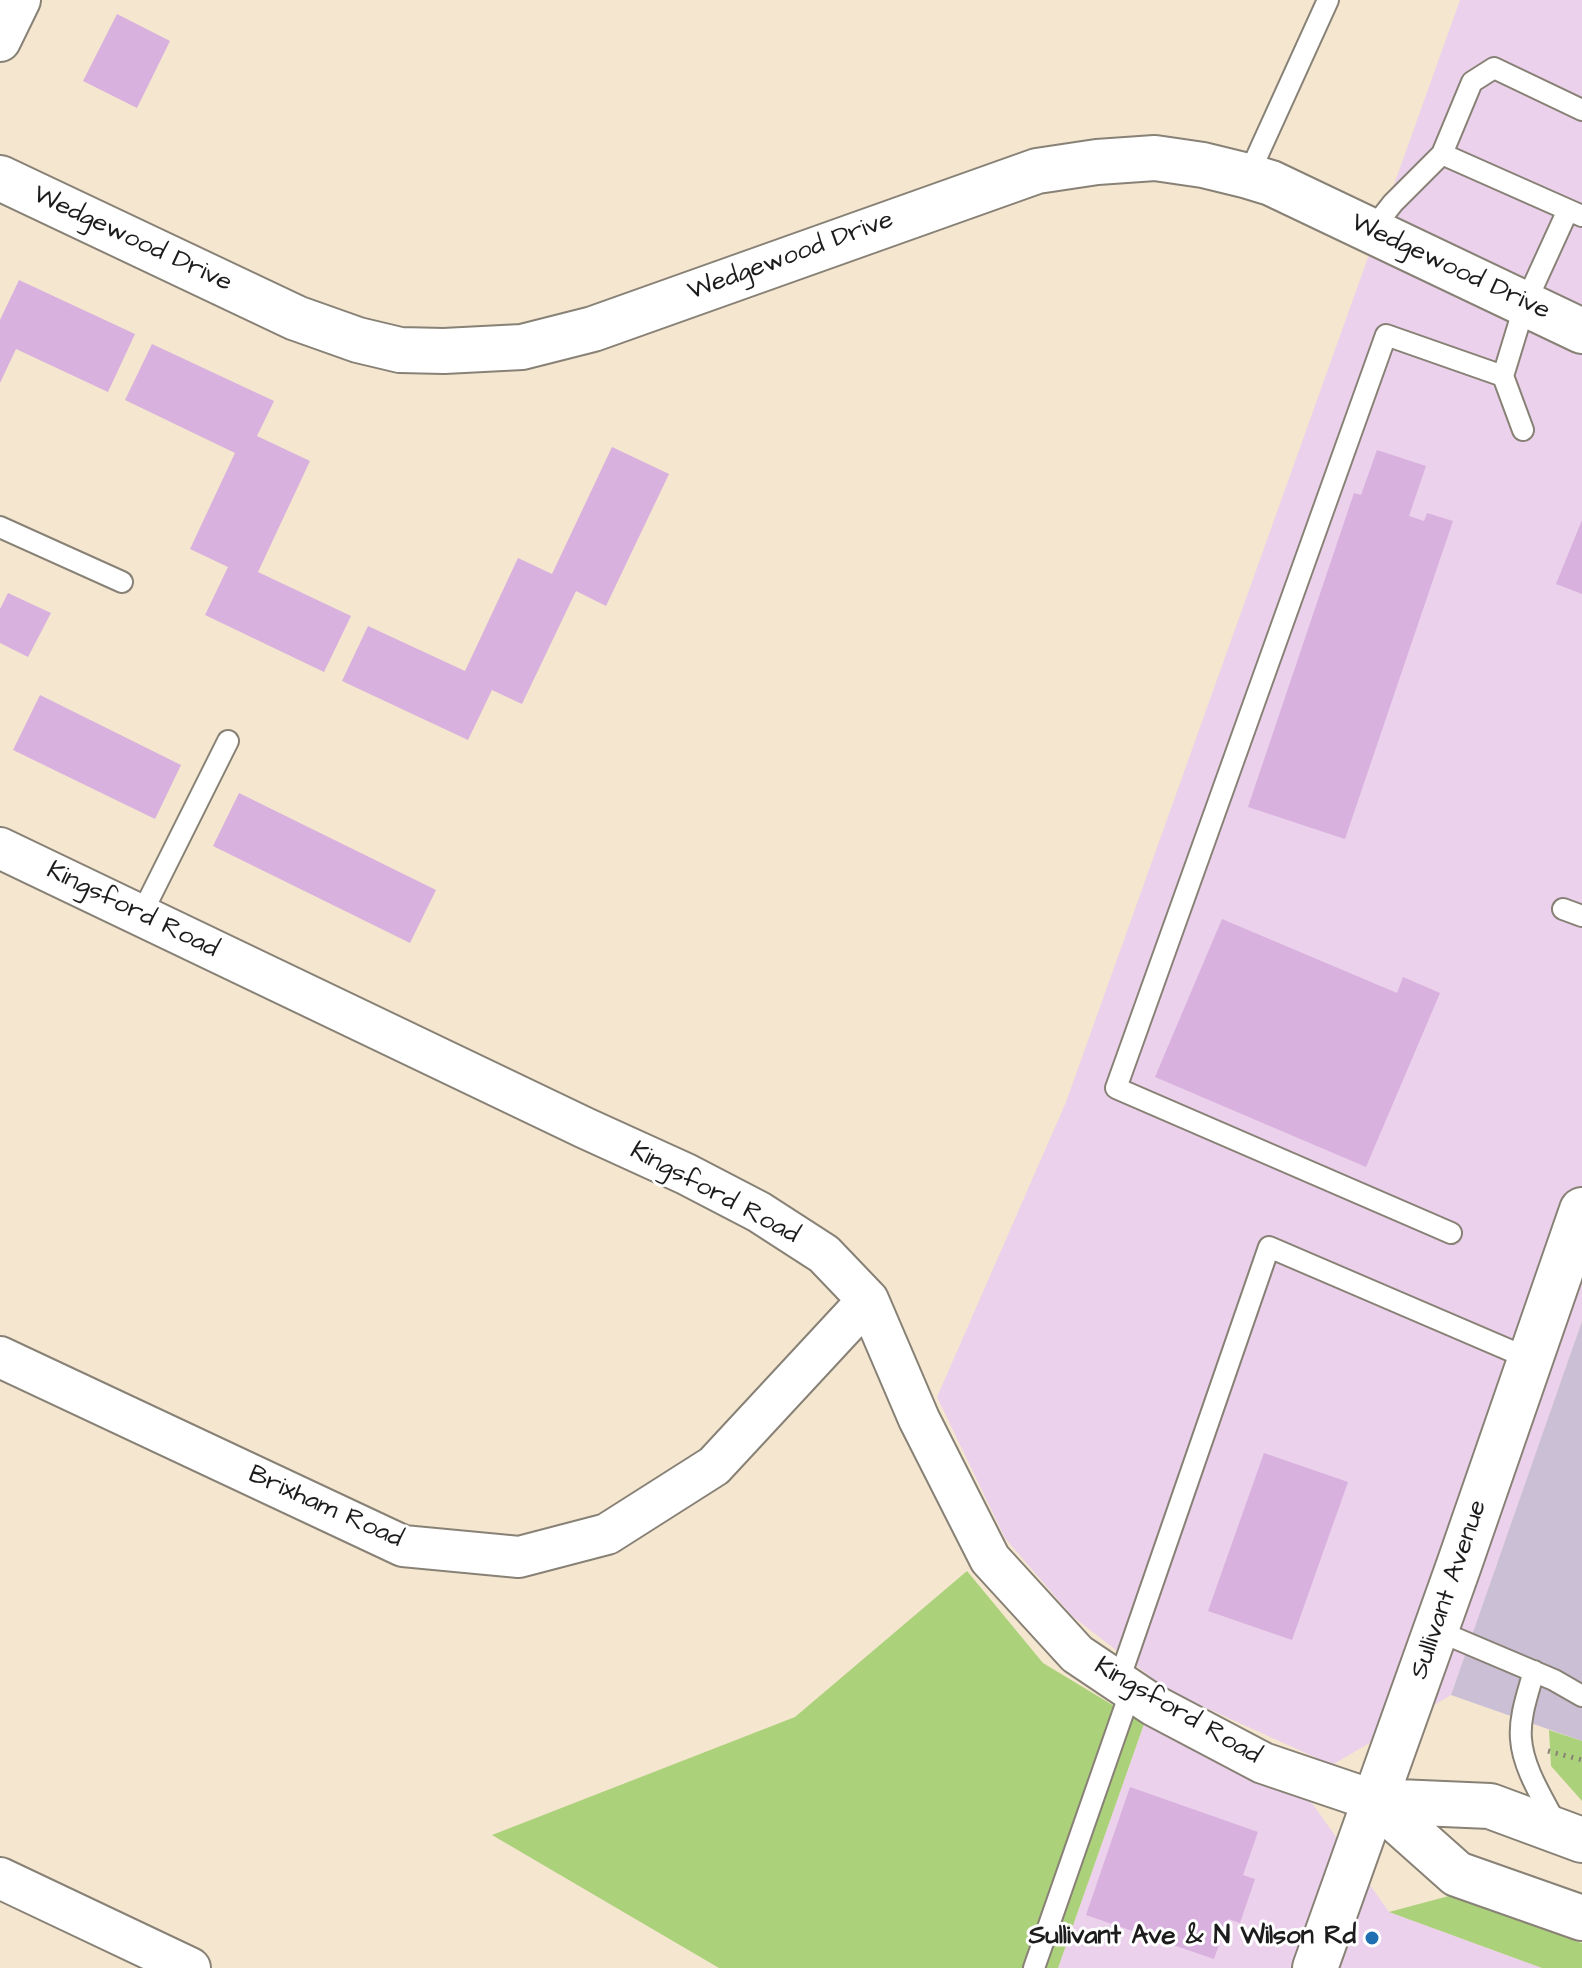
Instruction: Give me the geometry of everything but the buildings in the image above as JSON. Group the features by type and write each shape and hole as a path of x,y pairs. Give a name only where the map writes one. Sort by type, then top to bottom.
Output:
{"street":[{"path":"0,41 20,0"},
{"name":"Wedgewood Drive","path":"0,178 296,318 358,340 400,350 522,347 593,329 1037,171 1155,158 1203,165 1271,183 1582,331"},
{"name":"Kingsford Road","path":"0,848 686,1174 759,1212 824,1254 868,1300 919,1419 990,1559 1077,1654 1153,1705 1263,1763 1375,1801"},
{"name":"Sullivant Avenue","path":"1315,1968 1582,1210"},
{"name":"Brixham Road","path":"0,1357 403,1546 519,1557 607,1534 714,1466 868,1300"},
{"path":"1375,1801 1490,1806 1571,1836"},
{"path":"1375,1801 1457,1874 1582,1918"},
{"path":"0,1878 190,1968"}],"lane":[{"path":"1248,176 1328,0"},
{"path":"1371,231 1393,203 1442,154 1472,82 1494,68 1582,110"},
{"path":"1442,154 1575,213 1525,304 1503,376 1523,430"},
{"path":"1451,1233 1116,1088 1386,335 1503,376"},
{"path":"0,527 122,582"},
{"path":"141,915 228,741"},
{"path":"1034,1968 1269,1247 1470,1336 1530,1359"},
{"path":"1436,1630 1534,1671 1582,1696"},
{"path":"1534,1671 1524,1706 1520,1739 1526,1764 1571,1836"}],"shaded area":[{"path":"1460,0 1582,0 1582,1321 1451,1695 1332,1765 1169,1691 1072,1616 1005,1538 937,1397 1066,1102"},
{"path":"1582,1321 1582,1741 1451,1695"},
{"path":"1144,1724 1312,1803 1389,1912 1542,1968 1058,1968"}],"green space":[{"path":"967,1571 1043,1663 1144,1724 1058,1968 719,1968 492,1835 795,1717"},
{"path":"1549,1730 1582,1741 1582,1801 1551,1766"},
{"path":"1449,1896 1582,1943 1582,1968 1542,1968 1389,1912"}],"place":[{"name":"Sullivant Ave & N Wilson Rd","path":"1372,1938"}]}
